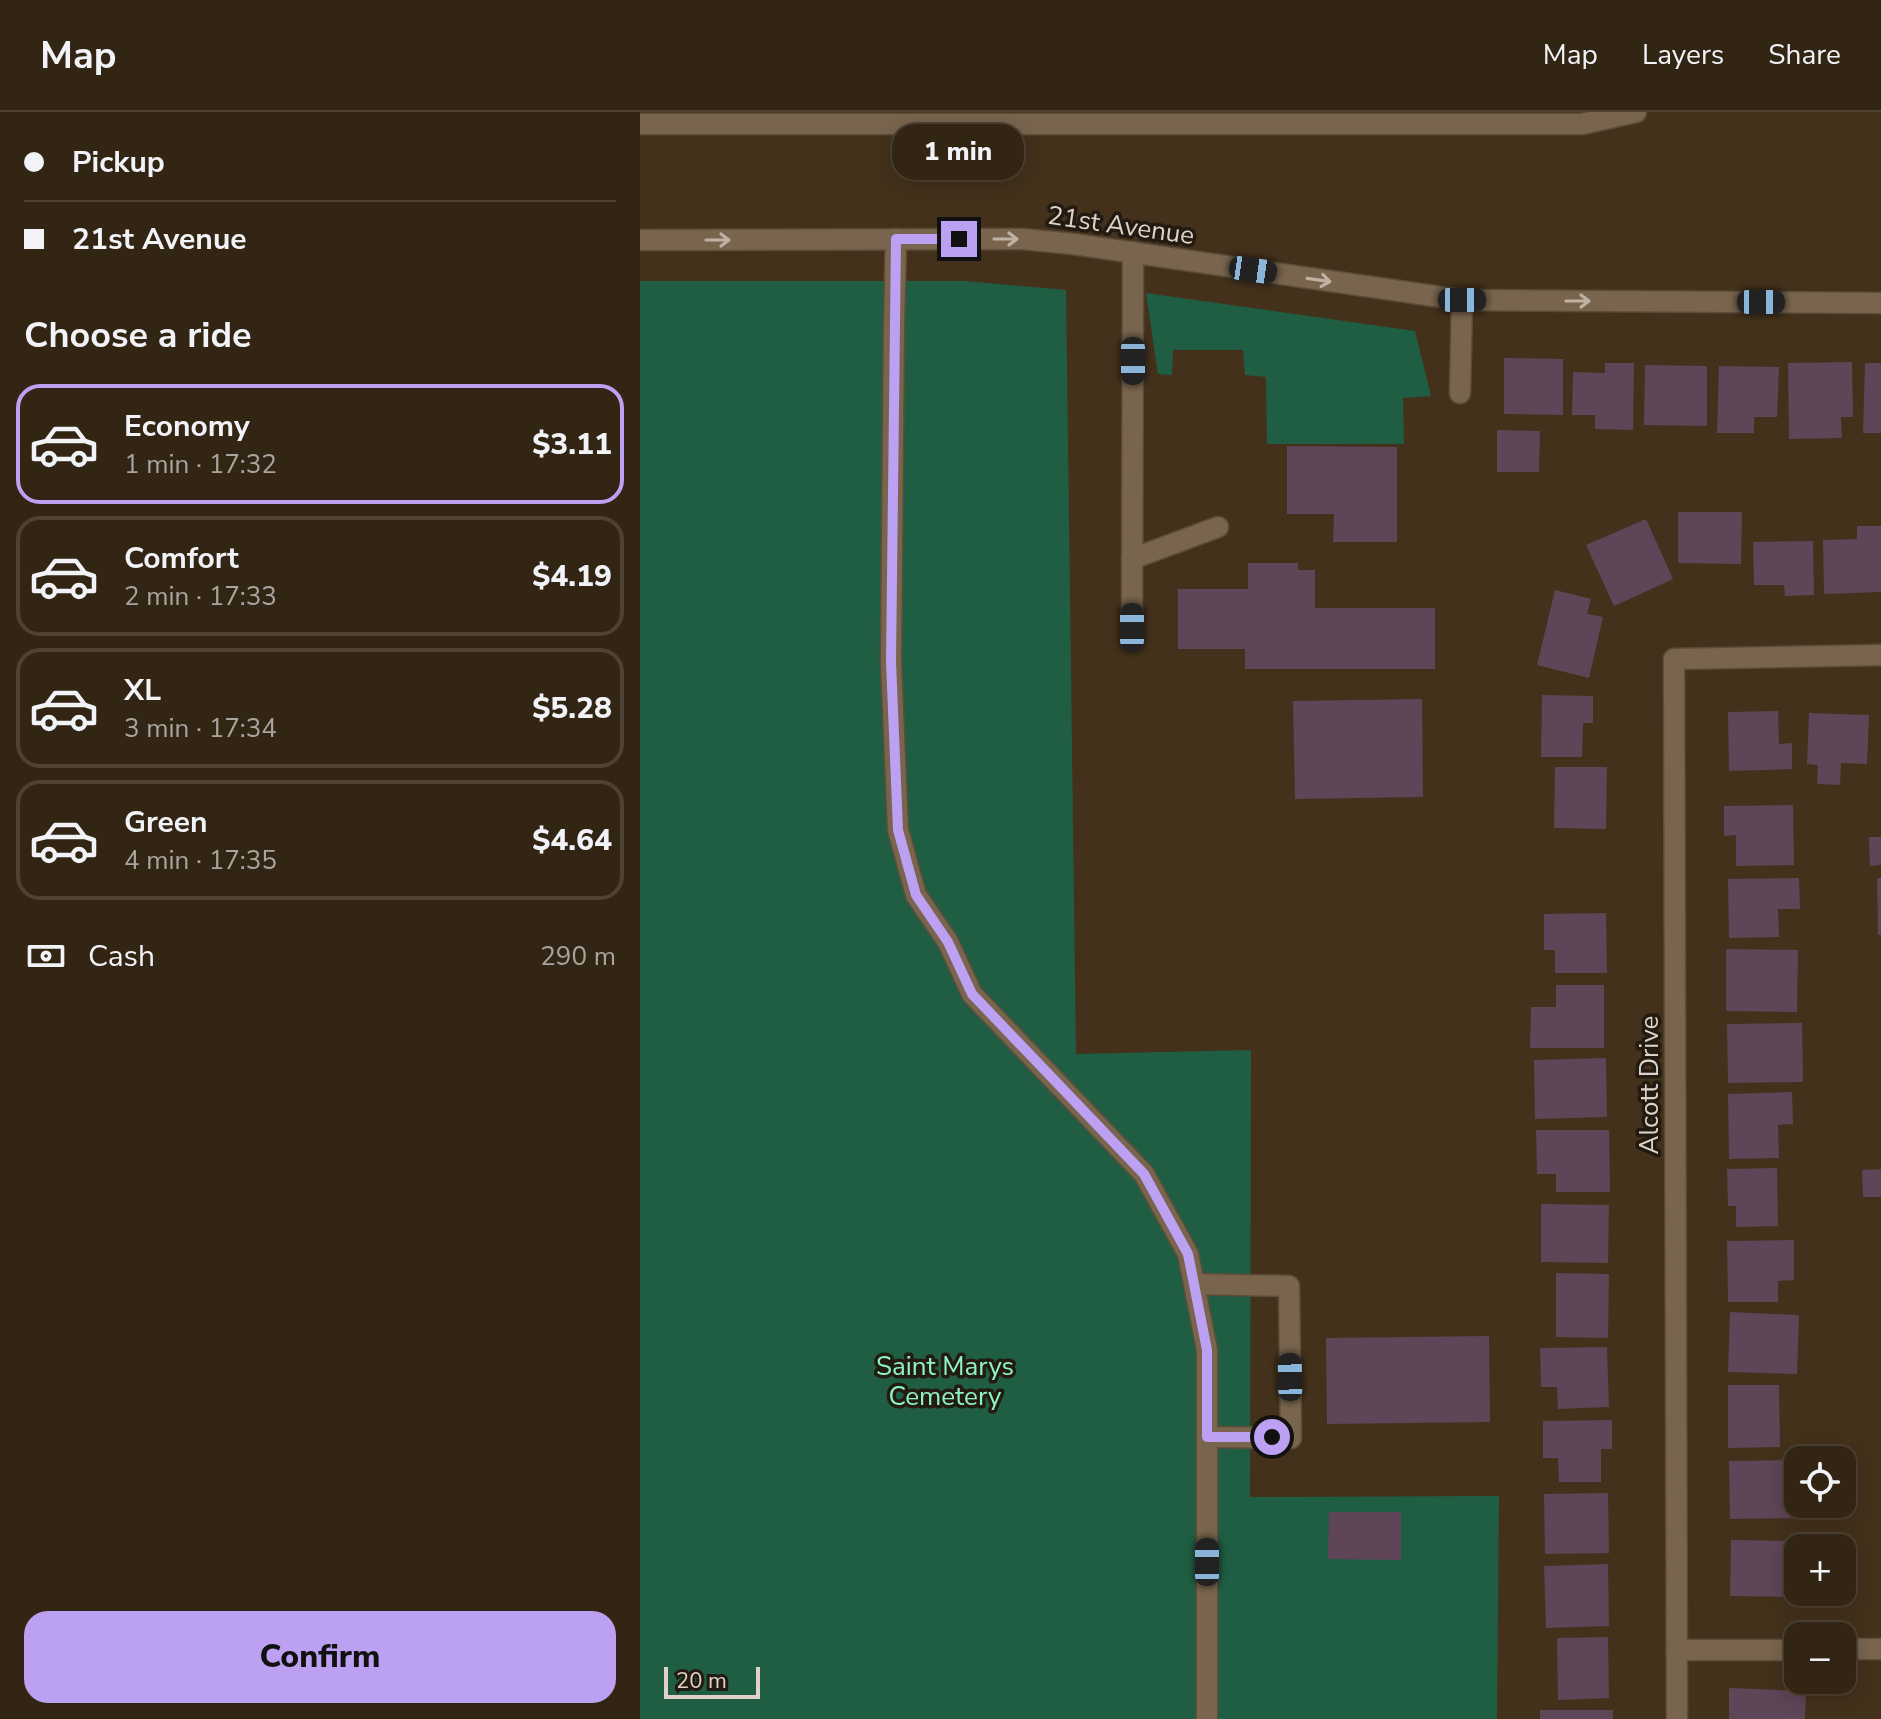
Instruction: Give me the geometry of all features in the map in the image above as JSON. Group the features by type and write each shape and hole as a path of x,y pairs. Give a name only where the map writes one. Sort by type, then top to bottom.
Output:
{"street":[{"path":"640,124 1240,118 1582,124 1636,112"},
{"path":"896,239 891,662 898,830 916,895 948,942 972,994 1144,1174 1188,1254 1207,1350 1207,1719"},
{"name":"21st Avenue","path":"640,240 1022,239 1462,300 1881,303"},
{"path":"1132,627 1133,252"},
{"path":"1460,393 1462,300"},
{"path":"1132,559 1218,527"},
{"name":"Alcott Drive","path":"1677,1719 1674,659 1881,655"},
{"path":"1194,1284 1289,1286 1291,1438 1207,1437"},
{"path":"1856,1649 1881,1649"},
{"path":"1677,1650 1784,1650"}],"green space":[{"name":"Saint Marys Cemetery","path":"640,281 965,281 1066,290 1076,1054 1251,1050 1250,1497 1499,1496 1497,1719 640,1719"},
{"path":"1146,293 1415,331 1431,396 1403,398 1404,444 1267,444 1266,377 1245,375 1243,350 1173,350 1172,375 1158,374"}],"building":[{"path":"1504,358 1563,359 1563,415 1504,414"},
{"path":"1852,362 1853,417 1841,417 1842,438 1789,439 1788,363"},
{"path":"1605,363 1634,363 1633,430 1595,429 1595,415 1572,415 1573,372 1605,373"},
{"path":"1865,363 1881,363 1881,433 1863,433"},
{"path":"1645,365 1707,366 1707,426 1644,425"},
{"path":"1719,366 1779,367 1777,417 1754,417 1754,433 1717,433"},
{"path":"1497,430 1540,431 1539,472 1497,472"},
{"path":"1287,446 1397,447 1397,542 1333,542 1334,514 1287,514"},
{"path":"1678,512 1742,512 1741,564 1678,563"},
{"path":"1646,519 1673,579 1614,606 1586,545"},
{"path":"1857,526 1881,526 1881,592 1824,594 1823,540 1857,539"},
{"path":"1813,541 1814,595 1785,596 1784,585 1754,585 1753,542"},
{"path":"1248,563 1298,563 1298,570 1315,570 1315,608 1435,608 1435,669 1245,669 1245,649 1178,649 1178,589 1248,589"},
{"path":"1555,590 1591,599 1587,614 1603,617 1589,678 1537,665"},
{"path":"1542,695 1593,696 1593,723 1583,723 1582,757 1541,757"},
{"path":"1422,699 1423,797 1295,799 1293,701"},
{"path":"1778,711 1779,744 1792,743 1792,769 1729,771 1728,712"},
{"path":"1809,713 1869,715 1867,764 1841,763 1840,785 1817,784 1818,765 1807,764"},
{"path":"1555,767 1607,767 1606,829 1554,828"},
{"path":"1793,805 1794,865 1736,866 1736,835 1724,836 1724,806"},
{"path":"1869,837 1881,837 1881,865 1870,866"},
{"path":"1799,878 1800,909 1778,909 1779,937 1729,938 1728,879"},
{"path":"1877,878 1881,878 1881,935 1878,935"},
{"path":"1606,913 1607,973 1555,973 1555,950 1544,950 1544,914"},
{"path":"1726,949 1798,950 1797,1012 1726,1011"},
{"path":"1556,985 1604,985 1604,1048 1530,1048 1531,1007 1556,1007"},
{"path":"1802,1023 1803,1082 1728,1083 1727,1024"},
{"path":"1606,1058 1607,1117 1535,1119 1534,1060"},
{"path":"1792,1092 1793,1124 1778,1125 1779,1158 1729,1159 1728,1094"},
{"path":"1536,1130 1609,1130 1610,1192 1556,1192 1556,1174 1537,1174"},
{"path":"1777,1168 1778,1226 1736,1227 1736,1206 1728,1206 1727,1169"},
{"path":"1881,1169 1881,1197 1863,1197 1862,1170"},
{"path":"1541,1204 1609,1205 1608,1263 1541,1262"},
{"path":"1794,1240 1794,1280 1778,1281 1778,1302 1728,1302 1727,1241"},
{"path":"1556,1273 1609,1274 1608,1338 1556,1337"},
{"path":"1730,1312 1799,1315 1797,1374 1728,1372"},
{"path":"1489,1336 1490,1422 1327,1424 1326,1338"},
{"path":"1607,1347 1609,1407 1558,1409 1557,1387 1541,1387 1540,1348"},
{"path":"1728,1385 1779,1385 1780,1447 1728,1448"},
{"path":"1612,1420 1612,1449 1601,1449 1601,1482 1559,1482 1558,1458 1543,1458 1543,1421"},
{"path":"1784,1460 1784,1518 1806,1518 1730,1519 1729,1461"},
{"path":"1608,1493 1609,1553 1545,1554 1544,1494"},
{"path":"1329,1512 1401,1512 1401,1560 1328,1559"},
{"path":"1731,1540 1784,1541 1784,1597 1730,1596"},
{"path":"1608,1564 1609,1626 1546,1628 1544,1566"},
{"path":"1608,1637 1609,1698 1558,1700 1557,1638"},
{"path":"1729,1688 1806,1694 1805,1719 1729,1719"},
{"path":"1540,1710 1613,1710 1613,1719 1540,1719"}],"route":[{"path":"959,239 896,239 891,662 898,830 916,895 948,942 972,994 1144,1174 1188,1254 1207,1350 1207,1437 1272,1437"}]}
